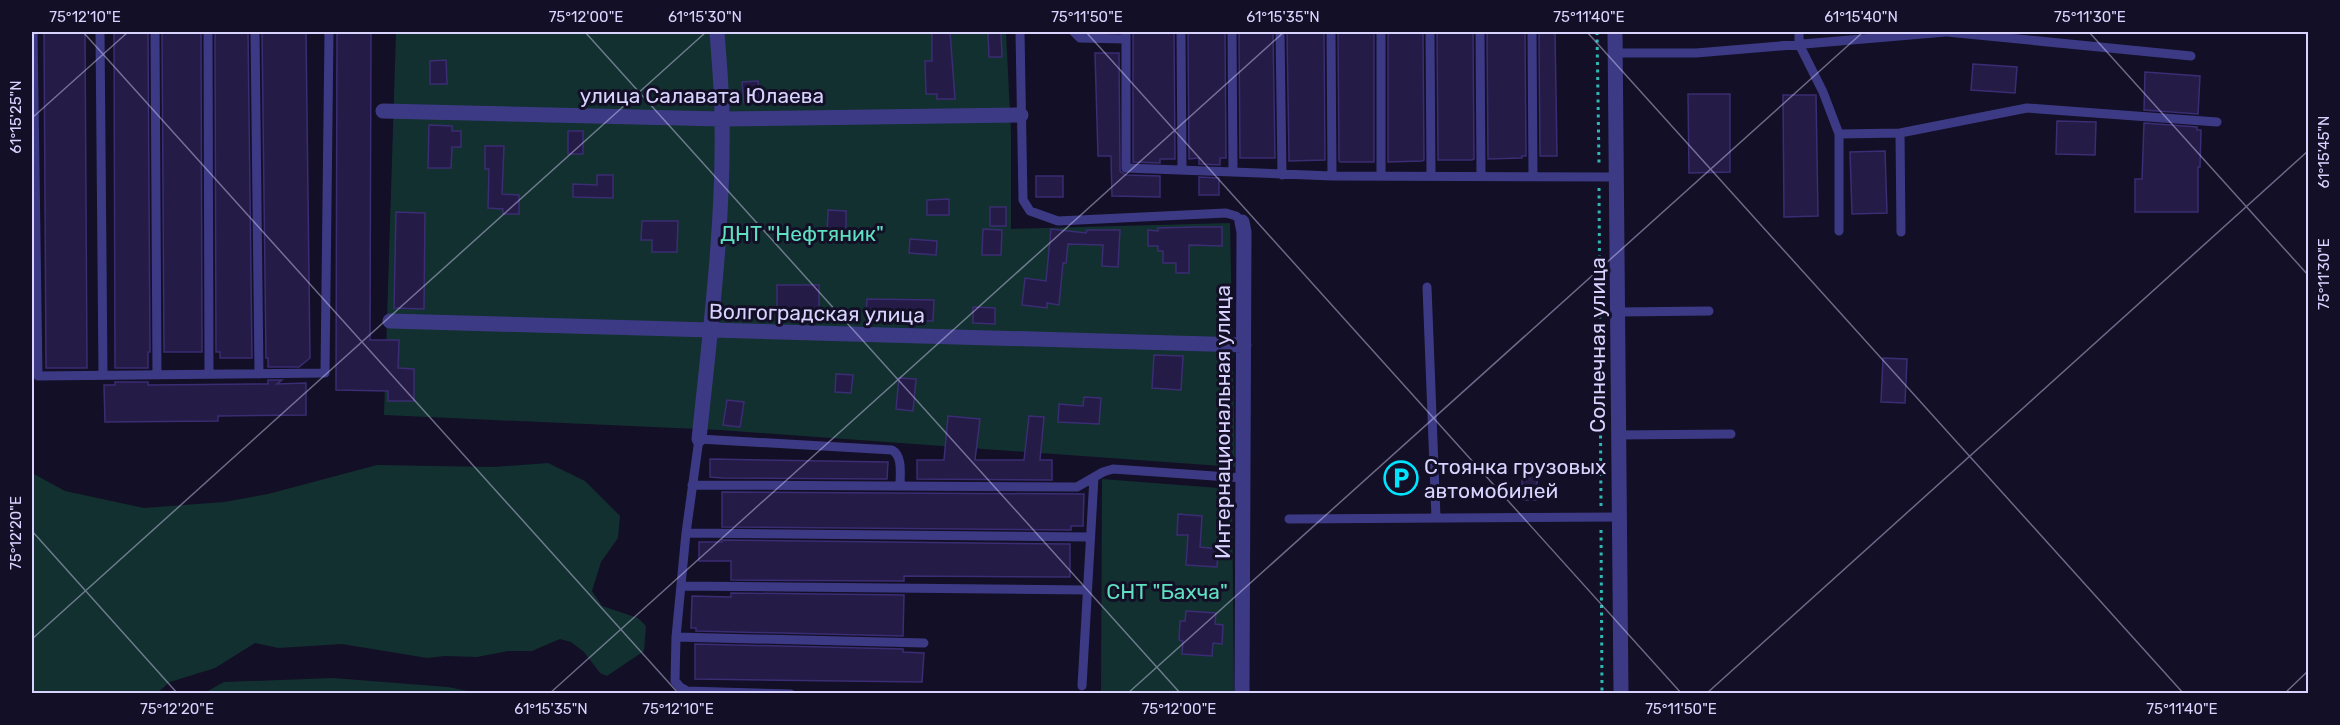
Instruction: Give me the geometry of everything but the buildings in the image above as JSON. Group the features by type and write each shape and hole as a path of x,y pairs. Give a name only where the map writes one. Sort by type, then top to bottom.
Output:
{"street":[{"path":"699,439 711,332 719,217 723,119 717,32"},
{"name":"Солнечная улица","path":"1615,32 1620,693"},
{"name":"улица Салавата Юлаева","path":"383,111 723,119 1021,115"},
{"name":"Интернациональная улица","path":"1242,222 1244,232 1242,693"},
{"name":"Волгоградская улица","path":"390,321 711,332 1244,345"}],"lane":[{"path":"33,32 38,376 325,373 329,32"},
{"path":"100,32 103,375"},
{"path":"155,32 157,375"},
{"path":"208,32 209,374"},
{"path":"255,32 259,374"},
{"path":"1020,32 1023,200 1030,211 1058,221 1226,213 1236,216 1242,222"},
{"path":"1074,32 1080,38 1126,35 1126,168 1332,176 1617,177"},
{"path":"1181,32 1182,169"},
{"path":"1232,32 1233,172"},
{"path":"1280,32 1282,175"},
{"path":"1331,32 1332,176"},
{"path":"1380,32 1381,176"},
{"path":"1430,32 1431,176"},
{"path":"1480,32 1481,176"},
{"path":"1532,32 1533,177"},
{"path":"1799,32 1799,44 1823,92 1839,134 1839,231"},
{"path":"1616,53 1696,53 1946,32 2191,56"},
{"path":"1839,134 1900,132 2027,108 2217,122"},
{"path":"1900,132 1901,232"},
{"path":"1427,287 1436,519"},
{"path":"1618,312 1709,311"},
{"path":"1618,435 1731,434"},
{"path":"791,693 687,691 675,681 676,637 686,533 699,439 892,450 899,457 900,486"},
{"path":"693,485 1077,487 1113,469 1243,478"},
{"path":"1082,686 1094,477"},
{"path":"1289,519 1619,517"},
{"path":"686,533 1090,537"},
{"path":"681,586 1087,590"},
{"path":"676,637 924,643"}],"path":[{"path":"1597,32 1602,693"}],"green space":[{"name":"ДНТ \"Нефтяник\"","path":"396,32 1006,32 1011,133 1011,229 1230,223 1235,467 720,430 384,415"},
{"path":"548,463 585,481 620,516 618,538 601,562 592,591 602,606 638,618 646,626 644,651 607,676 600,673 584,652 571,642 560,639 532,651 508,651 477,657 427,658 342,644 278,648 255,643 215,668 170,682 157,693 32,693 32,473 65,491 144,508 224,502 268,494 377,465 493,467"},
{"name":"СНТ \"Бахча\"","path":"1102,479 1232,489 1234,693 1101,694"},
{"path":"333,678 448,687 477,693 204,693 224,682"}],"place":[{"name":"Стоянка грузовых автомобилей","path":"1401,478"}]}
